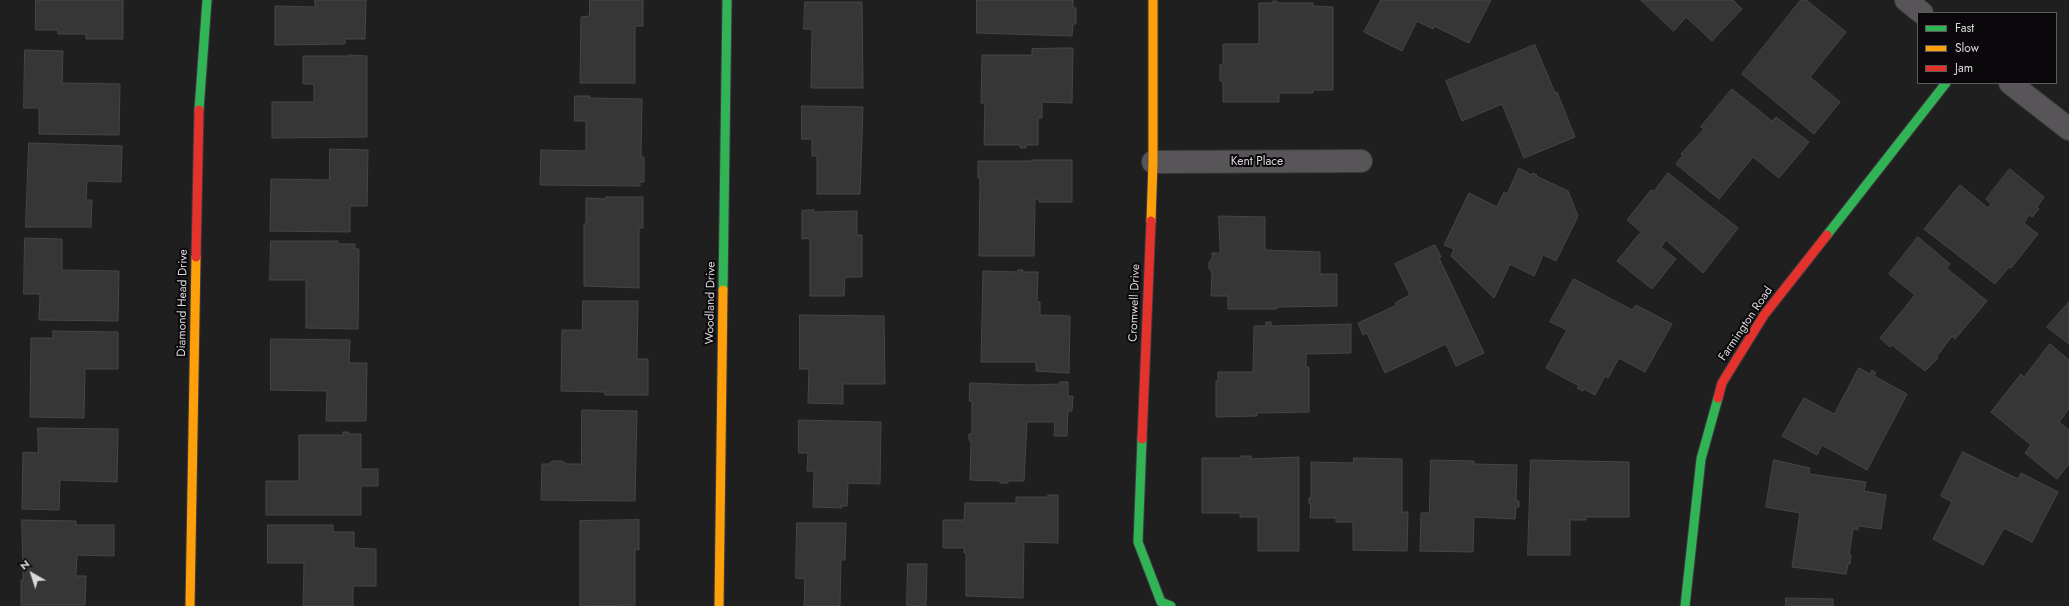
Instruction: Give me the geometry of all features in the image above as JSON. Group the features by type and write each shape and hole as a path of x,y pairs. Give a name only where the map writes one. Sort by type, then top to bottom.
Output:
{"street":[{"name":"Diamond Head Drive","path":"190,606 199,102 207,0"},
{"name":"Woodland Drive","path":"719,606 727,0"},
{"name":"Cromwell Drive","path":"1153,0 1153,162 1138,542 1161,602 1171,606"},
{"path":"1906,0 1921,12"},
{"name":"Farmington Road","path":"1685,606 1701,459 1722,383 1764,315 1945,84"},
{"path":"2011,84 2069,130"},
{"name":"Kent Place","path":"1153,162 1361,161"}],"building":[{"path":"36,0 123,0 123,39 86,39 86,34 58,34 58,30 36,30"},
{"path":"315,0 366,0 365,39 345,39 345,44 275,45 275,6 315,7"},
{"path":"590,0 643,0 643,26 635,26 635,83 580,83 581,17 589,16"},
{"path":"977,0 1073,0 1073,8 1076,8 1076,24 1073,24 1072,36 977,33"},
{"path":"1381,0 1491,0 1469,43 1434,26 1433,29 1417,21 1402,51 1364,32"},
{"path":"1641,0 1733,0 1742,9 1712,41 1686,17 1674,31"},
{"path":"1801,0 1806,0 1846,32 1810,77 1840,102 1814,134 1742,74"},
{"path":"1273,1 1277,1 1277,3 1313,3 1313,6 1333,7 1333,90 1313,90 1313,93 1279,93 1279,102 1223,102 1223,82 1220,81 1220,65 1223,64 1223,44 1259,44 1259,3 1273,3"},
{"path":"805,2 862,2 863,88 811,88 812,29 804,29"},
{"path":"1535,45 1555,93 1557,92 1575,137 1524,158 1502,104 1462,121 1446,81"},
{"path":"1073,48 1072,103 1042,102 1042,118 1038,118 1038,145 1026,145 1026,148 1020,148 1020,145 984,145 985,103 981,103 982,55 1032,55 1032,49"},
{"path":"25,50 63,51 62,83 120,84 119,135 39,134 39,108 24,108"},
{"path":"303,56 367,56 367,137 272,138 272,102 314,102 314,84 303,84"},
{"path":"1732,89 1772,121 1776,117 1809,142 1779,178 1753,157 1719,199 1676,164 1683,155 1681,154 1704,129 1701,127"},
{"path":"575,96 590,96 589,98 642,99 641,157 644,157 644,182 640,182 640,186 540,185 541,150 586,151 586,121 575,121"},
{"path":"802,106 863,107 860,194 817,194 817,156 812,156 812,139 802,139"},
{"path":"29,143 122,146 121,182 87,181 86,200 92,200 91,227 26,227"},
{"path":"330,149 368,150 367,206 350,206 350,232 270,231 271,179 329,180"},
{"path":"1072,160 1072,202 1039,202 1039,199 1035,199 1034,256 979,256 980,177 978,178 978,161"},
{"path":"1519,168 1532,175 1533,173 1537,175 1536,176 1568,191 1578,216 1556,261 1543,255 1534,276 1510,264 1494,298 1451,256 1454,249 1444,245 1469,193 1497,207 1504,192 1507,194"},
{"path":"2010,169 2044,197 2037,207 2039,209 2032,217 2029,215 2024,223 2038,234 2011,268 2009,267 1995,284 1924,229 1960,185 1988,208 1991,204 1986,199"},
{"path":"1668,173 1738,228 1703,273 1666,240 1661,247 1676,259 1652,289 1617,261 1641,232 1627,220 1651,190 1654,191"},
{"path":"606,197 643,197 643,228 639,228 639,288 584,286 584,224 586,224 586,198 606,199"},
{"path":"814,210 814,212 857,211 857,235 862,235 862,277 845,277 844,296 810,296 810,238 802,239 802,211"},
{"path":"1219,216 1265,217 1265,250 1320,252 1320,274 1337,274 1337,306 1277,307 1277,309 1228,309 1228,296 1211,296 1212,272 1209,269 1209,262 1212,259 1212,253 1220,253"},
{"path":"1918,237 1950,264 1946,268 1987,301 1955,339 1952,336 1937,356 1938,358 1925,371 1892,345 1890,347 1880,338 1915,295 1889,274"},
{"path":"25,238 62,239 62,270 119,271 118,321 39,320 40,294 24,294"},
{"path":"271,241 338,241 338,244 355,244 355,249 359,249 358,329 306,328 306,280 270,280"},
{"path":"1435,245 1441,257 1439,258 1484,353 1456,366 1446,344 1385,373 1367,333 1363,335 1358,323 1397,305 1395,303 1410,295 1395,264"},
{"path":"1018,270 1023,270 1023,272 1038,272 1037,302 1040,302 1040,315 1070,316 1069,373 1036,371 1036,362 981,362 983,271 1018,272"},
{"path":"1574,279 1632,310 1636,305 1672,324 1645,372 1619,358 1608,378 1605,376 1595,395 1584,389 1583,391 1577,388 1579,386 1546,368 1567,330 1550,322"},
{"path":"583,301 638,301 637,359 648,359 648,395 605,395 605,392 561,391 562,330 582,330"},
{"path":"2069,302 2069,344 2047,327"},
{"path":"800,315 884,316 885,384 843,384 843,404 808,403 809,369 800,369"},
{"path":"1266,322 1271,322 1271,326 1351,324 1351,353 1306,354 1306,367 1309,367 1309,412 1257,413 1257,416 1216,417 1216,381 1218,381 1218,372 1253,372 1254,326 1266,326"},
{"path":"53,331 118,332 118,369 85,369 84,418 30,417 31,338 53,338"},
{"path":"271,339 350,340 349,363 367,363 366,421 326,421 327,391 271,390"},
{"path":"2050,344 2069,360 2069,409 2059,422 2069,430 2069,464 2057,479 2025,453 2031,445 1991,412 2021,374 2024,377"},
{"path":"1859,368 1870,374 1872,370 1876,373 1874,376 1907,394 1867,470 1822,445 1817,455 1782,436 1804,398 1834,414"},
{"path":"1060,382 1068,382 1068,396 1073,396 1072,411 1068,411 1067,436 1054,436 1055,422 1027,422 1024,481 1008,481 1008,483 1000,483 1000,481 970,480 971,441 969,440 969,434 972,434 972,401 969,401 970,383 1029,385 1060,384"},
{"path":"582,410 637,411 635,501 541,500 542,464 549,464 552,461 562,461 567,464 581,464"},
{"path":"799,420 881,422 880,484 848,483 847,506 841,506 842,508 813,507 814,471 807,471 808,453 799,453"},
{"path":"38,428 118,429 117,482 60,480 59,510 22,509 23,452 38,453"},
{"path":"343,432 349,432 348,434 361,434 361,469 378,469 378,486 361,486 361,515 266,515 266,481 299,481 299,435 344,435"},
{"path":"1963,452 2018,479 2021,473 2058,492 2032,542 2004,528 1983,565 1933,539 1952,502 1941,496"},
{"path":"1241,456 1251,456 1251,459 1299,457 1299,551 1258,551 1258,517 1240,517 1240,513 1202,513 1202,458 1241,458"},
{"path":"1354,458 1402,459 1402,512 1408,512 1407,551 1353,550 1353,522 1336,522 1336,518 1310,518 1311,504 1309,504 1309,498 1311,498 1311,462 1353,463"},
{"path":"1431,460 1474,461 1474,464 1517,465 1516,501 1519,501 1519,507 1516,507 1515,519 1474,517 1473,552 1420,551 1421,513 1429,513"},
{"path":"1531,460 1629,462 1629,517 1586,517 1586,520 1570,520 1570,555 1528,555"},
{"path":"1774,460 1810,468 1809,474 1866,482 1864,491 1886,495 1881,529 1858,526 1858,530 1853,529 1849,555 1851,555 1850,564 1848,564 1846,574 1792,567 1800,513 1766,507"},
{"path":"1048,495 1058,495 1058,543 1024,542 1023,598 966,596 966,553 964,553 964,548 943,548 943,520 964,520 965,503 1016,503 1016,497 1048,497"},
{"path":"22,520 76,521 76,525 114,525 114,556 77,555 76,576 86,576 85,605 21,605 21,580 23,580"},
{"path":"639,520 639,550 635,549 635,605 580,606 580,521"},
{"path":"797,523 846,523 845,560 841,560 840,606 804,606 805,579 796,578"},
{"path":"268,525 333,525 333,532 354,532 354,548 376,549 376,586 353,586 353,606 303,606 304,563 268,563"},
{"path":"908,564 927,564 926,606 907,606"},
{"path":"1786,598 1833,599 1833,606 1786,606"}],"traffic: fast":[{"path":"199,110 207,0"},
{"path":"723,290 727,0"},
{"path":"1827,235 1945,84"},
{"path":"1685,606 1701,459 1718,398"},
{"path":"1142,439 1138,542 1161,602 1171,606"}],"traffic: slow":[{"path":"1151,221 1153,162 1153,0"},
{"path":"190,606 196,257"},
{"path":"719,606 723,290"}],"traffic: jam":[{"path":"196,257 199,110"},
{"path":"1142,439 1151,221"},
{"path":"1718,398 1722,383 1764,315 1827,235"}]}
